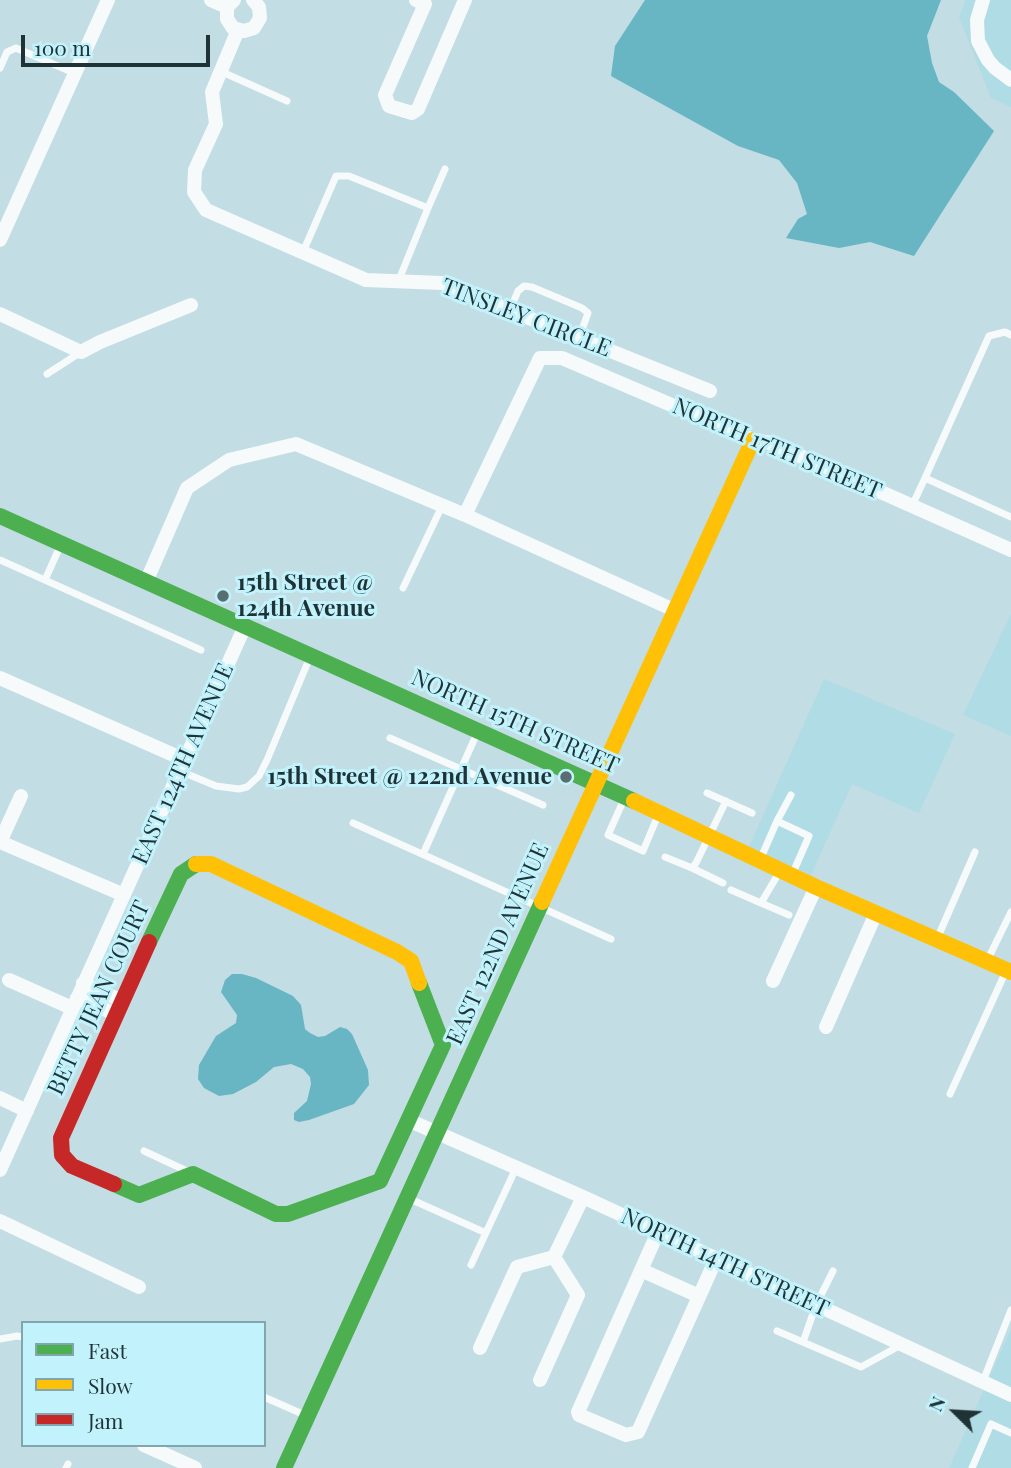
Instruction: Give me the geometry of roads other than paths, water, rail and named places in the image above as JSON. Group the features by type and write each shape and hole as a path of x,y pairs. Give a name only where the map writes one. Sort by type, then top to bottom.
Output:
{"street":[{"path":"0,240 108,0"},
{"path":"211,0 230,4 226,13 229,24 238,30"},
{"name":"TINSLEY CIRCLE","path":"253,0 260,12 258,23 249,30 238,30 212,92 216,124 195,170 194,191 206,210 366,280 442,283 710,391"},
{"path":"423,1 385,95 390,106 412,113 418,109 465,0"},
{"path":"983,0 977,20 978,40 988,60 1011,80"},
{"path":"0,314 81,352 191,305"},
{"name":"NORTH 17TH STREET","path":"466,515 540,358 562,358 753,439 771,443 1011,550"},
{"name":"EAST 122ND AVENUE","path":"284,1468 753,439"},
{"path":"146,582 187,488 229,460 296,444 466,515 674,610"},
{"name":"NORTH 15TH STREET","path":"0,516 596,783 816,887 1009,971"},
{"name":"EAST 124TH AVENUE","path":"0,1170 244,626"},
{"path":"0,678 183,765"},
{"path":"21,796 0,842 124,895"},
{"name":"BETTY JEAN COURT","path":"196,864 211,864 411,961 443,1045 408,1120 380,1181 288,1214 276,1214 193,1174 139,1195 72,1166 62,1155 61,1138 119,1008 181,874 196,864"},
{"path":"773,981 816,887"},
{"path":"826,1027 876,913"},
{"path":"9,981 74,1003 119,1008"},
{"path":"83,983 119,1008"},
{"path":"0,1098 27,1111"},
{"path":"408,1120 438,1134"},
{"name":"NORTH 14TH STREET","path":"438,1134 583,1197 982,1382 1009,1391"},
{"path":"554,1258 583,1197"},
{"path":"0,1221 139,1287"},
{"path":"659,1232 578,1412 579,1415 625,1435 638,1432 716,1259"},
{"path":"480,1348 517,1267 554,1258"},
{"path":"540,1380 578,1295 554,1258"},
{"path":"641,1270 699,1296"},
{"path":"148,1447 195,1468"}],"lane":[{"path":"0,68 7,52 16,48 75,73"},
{"path":"220,71 287,101"},
{"path":"398,282 445,169"},
{"path":"303,252 336,176 349,176 428,208"},
{"path":"510,310 519,291 524,286 531,287 588,313 579,338"},
{"path":"912,506 989,336 1005,332 1011,335"},
{"path":"47,374 81,352"},
{"path":"925,478 1011,517"},
{"path":"403,588 442,505"},
{"path":"46,580 61,544"},
{"path":"0,560 201,650"},
{"path":"183,765 216,786 239,789 259,776 311,656"},
{"path":"423,854 478,731"},
{"path":"390,738 543,805"},
{"path":"707,793 752,813"},
{"path":"760,860 791,794"},
{"path":"625,797 608,835 643,851 660,813"},
{"path":"692,868 726,801"},
{"path":"761,903 786,873 809,835 777,821"},
{"path":"353,823 611,939"},
{"path":"937,939 975,852"},
{"path":"666,856 723,883"},
{"path":"731,890 789,915"},
{"path":"986,961 1011,912"},
{"path":"950,1094 1009,971"},
{"path":"144,1151 193,1174"},
{"path":"471,1265 516,1168"},
{"path":"408,1199 486,1233"},
{"path":"803,1342 816,1305 833,1271"},
{"path":"982,1382 1011,1310"},
{"path":"777,1331 861,1367 902,1345"},
{"path":"0,1339 21,1337"},
{"path":"266,1398 308,1417"},
{"path":"972,1468 991,1424 1011,1433"}],"place":[{"name":"15th Street @ 124th Avenue","path":"223,596"},
{"name":"15th Street @ 122nd Avenue","path":"566,777"}]}
